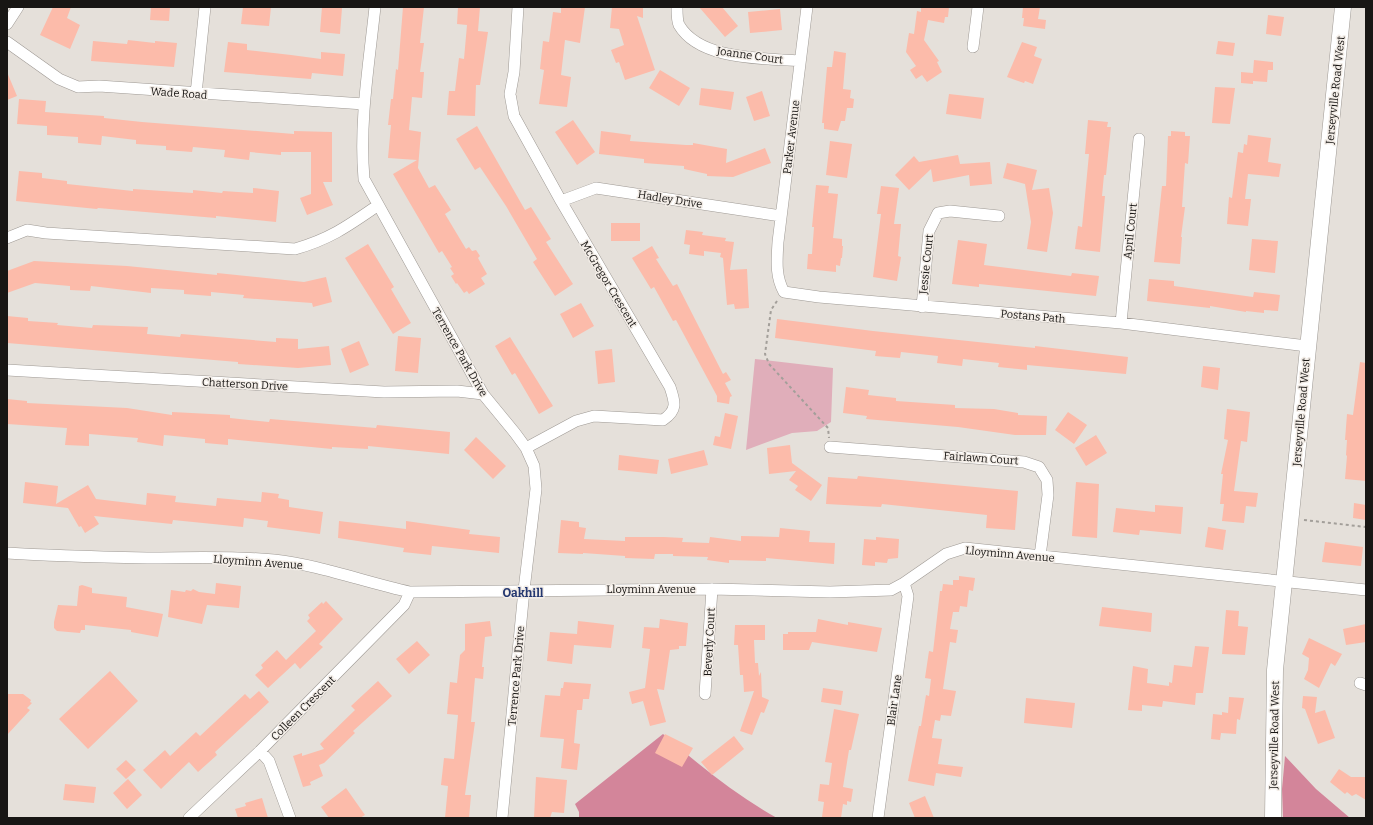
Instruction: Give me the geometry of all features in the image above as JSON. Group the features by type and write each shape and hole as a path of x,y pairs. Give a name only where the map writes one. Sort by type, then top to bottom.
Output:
{"main road":[{"name":"Jerseyville Road West","path":"1274,818 1275,670 1307,346 1343,7"}],"street":[{"path":"7,24 18,7"},
{"path":"196,94 205,7"},
{"name":"Terrence Park Drive","path":"375,7 364,104 362,155 364,179 377,206 483,394 526,448 534,466 536,489 524,590 502,818"},
{"name":"McGregor Crescent","path":"518,7 514,72 510,94 514,116 561,202 670,387 675,403 671,414 663,420 594,416 576,421 526,448"},
{"name":"Joanne Court","path":"677,7 678,24 691,40 713,51 738,56 800,61"},
{"name":"Parker Avenue","path":"784,292 779,282 777,268 781,216 808,7"},
{"path":"973,46 978,7"},
{"name":"Wade Road","path":"7,42 59,79 78,87 99,86 196,94 364,104"},
{"name":"April Court","path":"1121,323 1139,139"},
{"name":"Hadley Drive","path":"561,202 596,188 781,216"},
{"path":"7,238 27,230 46,233 296,249 320,242 334,235 377,206"},
{"name":"Jessie Court","path":"922,307 929,231 938,213 950,211 999,216"},
{"name":"Postans Path","path":"784,292 922,307 1121,323 1307,346"},
{"name":"Chatterson Drive","path":"7,370 384,392 457,392 483,394"},
{"name":"Fairlawn Court","path":"830,447 1024,462 1039,467 1047,480 1048,495 1040,556"},
{"name":"Lloyminn Avenue","path":"7,553 89,557 273,560 315,566 380,586 410,592 712,589 830,592 891,590 904,583 946,554 965,548 1366,590"},
{"name":"Blair Lane","path":"878,818 908,596 904,583"},
{"name":"Beverly Court","path":"706,694 712,589"},
{"name":"Colleen Crescent","path":"189,818 260,751 404,605 410,592"},
{"path":"260,751 269,761 290,818"}],"path":[{"path":"784,292 771,310 765,354 769,364 828,428 830,447"},
{"path":"1303,520 1366,527"}],"shaded area":[{"path":"755,359 833,368 831,422 817,431 792,433 746,450"},
{"path":"663,734 718,779 747,800 777,818 579,818 579,812 575,804"},
{"path":"1285,756 1316,789 1350,818 1283,818 1282,789"}],"building":[{"path":"53,7 71,7 67,18 80,25 70,49 40,35"},
{"path":"151,7 170,7 169,21 150,20"},
{"path":"243,7 271,7 269,26 241,24"},
{"path":"322,7 342,8 340,34 320,32"},
{"path":"403,7 424,7 420,43 424,43 420,72 424,72 422,98 412,97 409,130 421,132 418,168 429,188 435,185 451,210 445,214 466,249 469,247 472,251 476,250 480,256 478,258 487,274 481,278 485,284 469,294 467,291 464,293 457,283 456,284 451,276 454,274 450,268 452,267 442,251 439,253 393,174 417,160 388,158 391,125 388,125 391,99 393,99 396,69 398,70"},
{"path":"458,7 480,7 478,31 488,32 480,85 476,85 475,116 447,115 449,91 455,91 459,58 464,59 467,25 457,24"},
{"path":"561,7 585,7 580,43 565,40 561,75 571,77 567,107 539,104 544,70 540,69 543,41 549,42 553,12 561,13"},
{"path":"612,7 643,7 643,18 637,16 655,70 625,80 619,62 616,63 611,50 624,45 619,29 610,28"},
{"path":"699,7 722,7 738,26 725,37"},
{"path":"921,7 949,7 948,17 945,17 944,23 928,20 924,40 939,61 937,62 942,72 927,82 922,75 916,79 910,70 916,66 906,52 909,33 914,34 917,11 921,12"},
{"path":"1023,7 1040,7 1038,19 1046,20 1045,29 1023,26"},
{"path":"780,9 782,30 750,33 748,12"},
{"path":"1268,15 1284,17 1281,36 1266,34"},
{"path":"128,40 155,43 155,41 177,43 174,67 91,61 93,41 127,44"},
{"path":"1218,41 1235,43 1233,56 1216,54"},
{"path":"228,42 247,44 247,50 321,59 321,52 345,54 343,76 312,73 311,79 224,72"},
{"path":"1022,42 1037,47 1034,56 1042,59 1033,84 1025,81 1024,83 1007,77"},
{"path":"834,51 846,53 843,89 851,90 850,98 854,99 853,108 847,108 845,121 841,121 838,131 824,129 824,123 822,123 827,67 832,67"},
{"path":"1254,60 1273,62 1273,70 1268,70 1267,82 1253,81 1253,84 1241,83 1241,72 1253,73"},
{"path":"660,70 690,88 679,106 649,88"},
{"path":"7,72 17,96 7,100"},
{"path":"1215,87 1235,88 1230,124 1212,123"},
{"path":"701,88 734,92 731,110 699,105"},
{"path":"762,91 770,116 754,121 746,97"},
{"path":"949,94 984,98 981,119 946,114"},
{"path":"19,99 46,101 45,112 104,116 104,118 142,122 294,134 294,131 332,132 332,182 323,182 333,205 307,215 300,198 311,194 311,152 281,152 281,155 250,152 249,160 224,157 225,150 193,147 192,152 166,150 166,146 136,144 136,140 102,136 101,145 78,143 78,137 47,135 47,126 17,124"},
{"path":"573,120 595,152 577,165 555,132"},
{"path":"1088,120 1108,122 1107,127 1111,127 1106,175 1104,175 1102,196 1105,196 1100,252 1075,249 1078,226 1082,227 1089,154 1085,154"},
{"path":"477,126 525,210 531,207 551,239 546,242 573,284 555,296 533,262 537,259 506,206 480,167 475,170 456,139"},
{"path":"601,131 631,135 630,141 686,145 693,145 693,143 727,149 726,163 765,148 771,163 733,177 707,176 707,174 684,169 684,166 644,163 644,159 599,154"},
{"path":"1171,131 1185,132 1185,136 1190,136 1188,164 1185,163 1182,207 1185,207 1181,237 1180,264 1154,262 1162,186 1166,186 1168,136 1171,136"},
{"path":"1248,135 1271,138 1268,162 1281,164 1279,177 1248,174 1245,199 1251,199 1248,226 1227,224 1229,197 1232,198 1238,152 1243,153 1244,144 1247,145"},
{"path":"830,141 852,144 847,178 826,175"},
{"path":"958,155 960,164 990,162 992,184 970,186 969,175 933,182 931,169 909,190 895,175 914,156 919,162"},
{"path":"1007,163 1037,170 1032,190 1049,188 1053,213 1047,252 1027,249 1031,222 1025,184 1003,178"},
{"path":"19,171 42,173 42,178 67,181 67,184 133,191 133,189 193,193 193,190 222,193 223,191 253,193 253,188 279,191 276,222 216,216 216,218 97,209 16,201"},
{"path":"816,185 829,186 828,193 838,194 833,238 842,239 843,246 840,266 836,265 836,272 807,269 808,254 812,254 814,227 812,227"},
{"path":"881,186 899,188 894,224 901,224 898,256 901,257 897,281 873,277 881,214 877,214"},
{"path":"611,223 640,223 640,241 611,241"},
{"path":"686,230 703,232 702,235 726,238 725,241 734,242 730,270 747,269 749,308 735,309 734,304 727,305 723,258 720,257 721,253 704,251 704,256 689,254 690,245 684,244"},
{"path":"1252,239 1278,241 1275,273 1249,270"},
{"path":"958,240 987,244 984,265 1071,276 1072,273 1099,276 1096,296 979,284 979,287 952,284"},
{"path":"368,244 394,287 391,289 411,323 393,334 345,258"},
{"path":"652,246 659,258 656,259 673,286 677,284 723,374 726,372 731,380 725,383 732,396 730,397 729,404 717,402 717,396 676,320 673,321 654,287 651,289 632,258"},
{"path":"34,261 127,266 217,275 217,273 304,282 326,277 332,302 313,307 312,303 243,298 244,295 211,292 211,296 184,294 184,290 151,288 151,293 91,286 90,291 70,290 70,286 35,283 7,293 7,271"},
{"path":"1149,279 1174,281 1174,286 1253,297 1254,292 1280,295 1278,311 1264,310 1264,313 1246,312 1210,306 1210,308 1147,301"},
{"path":"581,303 594,326 573,338 560,314"},
{"path":"7,316 28,318 28,321 58,323 57,325 92,328 93,325 148,327 147,334 180,337 181,334 276,342 276,338 298,339 298,349 329,346 331,365 298,368 238,364 238,362 7,343"},
{"path":"777,319 873,331 1035,348 1035,346 1128,357 1126,374 1027,365 1027,370 998,367 999,363 963,359 962,366 937,363 938,356 901,352 900,358 875,356 876,351 775,338"},
{"path":"398,336 421,338 418,373 395,371"},
{"path":"510,337 553,406 539,414 515,373 512,375 495,346"},
{"path":"359,341 369,365 350,373 341,349"},
{"path":"612,349 615,382 598,384 595,351"},
{"path":"1360,362 1366,363 1366,481 1345,479 1347,456 1347,440 1345,440 1347,414 1353,415"},
{"path":"1203,366 1220,368 1218,390 1201,387"},
{"path":"846,387 869,390 868,395 896,398 896,401 955,405 955,408 994,409 1018,413 1018,415 1047,416 1046,435 1015,435 958,427 866,419 867,416 843,413"},
{"path":"7,399 27,401 27,403 127,408 172,415 172,412 230,415 230,418 269,422 270,419 376,428 377,425 450,432 449,454 368,446 368,449 332,447 332,449 228,439 228,445 205,443 205,439 164,435 163,446 137,442 138,438 89,434 89,446 65,445 67,428 7,424"},
{"path":"1227,409 1250,412 1247,442 1241,441 1234,491 1258,493 1256,507 1246,506 1244,523 1222,521 1224,504 1220,504 1223,474 1221,474 1228,440 1224,439"},
{"path":"1068,412 1087,425 1074,444 1055,430"},
{"path":"725,413 738,416 731,449 713,445 715,436 720,437"},
{"path":"1096,435 1107,453 1086,466 1075,448"},
{"path":"476,437 506,466 493,479 464,450"},
{"path":"790,445 792,463 822,485 811,501 795,490 798,486 789,480 796,471 769,474 767,448"},
{"path":"704,450 708,465 671,474 668,459"},
{"path":"619,455 659,460 657,474 618,470"},
{"path":"858,476 1018,491 1015,530 986,528 987,515 882,504 881,507 826,504 828,477 857,479"},
{"path":"25,482 58,486 56,504 88,485 96,499 146,505 147,493 176,496 175,502 216,506 217,498 261,502 262,492 279,494 278,498 289,500 289,507 323,512 320,534 267,527 268,521 244,518 243,527 173,520 172,524 94,516 99,524 85,533 81,526 79,527 68,508 23,503"},
{"path":"1076,482 1099,484 1097,538 1072,536"},
{"path":"1354,503 1366,505 1366,520 1353,518"},
{"path":"1155,505 1183,507 1181,534 1140,530 1139,535 1113,532 1116,508 1155,512"},
{"path":"561,520 579,522 579,527 586,528 584,539 625,541 625,537 664,537 683,538 682,542 709,543 710,537 741,541 741,536 779,537 780,528 810,531 809,542 835,543 834,564 766,558 766,561 729,560 729,563 707,560 708,557 673,556 673,554 655,554 654,559 625,558 625,556 583,553 558,553"},
{"path":"339,521 406,529 406,521 470,530 469,534 500,537 499,553 432,546 431,555 403,552 404,548 338,538"},
{"path":"1208,527 1226,530 1223,550 1205,547"},
{"path":"876,537 899,539 898,558 888,559 887,563 875,562 875,566 862,565 864,539 876,540"},
{"path":"1325,542 1363,547 1361,566 1322,562"},
{"path":"959,576 975,578 973,591 969,590 967,607 960,606 959,612 953,612 950,629 958,630 956,643 950,642 943,689 956,691 951,716 941,715 940,721 935,720 932,738 942,739 938,764 963,767 961,777 936,773 934,786 908,781 919,726 921,726 926,695 929,696 931,679 925,678 929,651 933,652 940,591 942,591 943,584 953,585 953,580 959,580"},
{"path":"216,583 241,586 239,608 207,605 202,624 168,617 171,590 185,592 186,590 191,591 193,589 199,592 215,594"},
{"path":"82,585 92,588 92,593 127,597 126,607 163,614 158,637 131,632 131,630 85,625 85,630 81,630 80,633 57,631 54,628 54,622 58,605 77,606 79,586"},
{"path":"326,601 343,619 319,644 323,647 300,669 295,663 268,688 255,675 263,668 261,665 277,650 286,660 316,631 307,621 310,618 308,615 322,602 323,604"},
{"path":"1102,607 1152,613 1151,632 1099,626"},
{"path":"1226,610 1239,611 1238,626 1248,627 1245,655 1222,654"},
{"path":"660,619 688,623 686,646 679,646 679,649 670,650 664,690 657,689 666,722 650,726 643,701 632,704 629,692 645,688 650,649 642,648 644,627 659,628"},
{"path":"818,619 848,625 848,622 882,628 877,652 812,642 809,650 783,650 783,634 788,634 788,632 816,632"},
{"path":"490,621 492,636 485,637 482,667 484,667 483,679 475,678 471,722 475,722 465,795 471,795 469,818 445,818 448,786 441,785 444,758 454,759 458,715 447,714 450,682 457,683 460,655 465,650 465,624"},
{"path":"578,621 614,625 611,648 574,645 572,664 547,661 550,632 577,634"},
{"path":"1366,624 1366,642 1346,645 1343,629"},
{"path":"735,625 765,625 765,640 754,640 755,663 758,663 759,676 761,672 762,697 769,700 764,713 761,712 752,735 740,731 754,691 744,692 743,675 740,675 738,645 734,645"},
{"path":"1309,638 1342,654 1335,666 1331,663 1319,688 1304,679 1308,670 1309,658 1302,654"},
{"path":"417,641 430,655 409,674 396,659"},
{"path":"1195,646 1209,647 1203,693 1196,693 1195,705 1163,701 1162,707 1142,705 1142,711 1128,710 1133,666 1148,669 1147,683 1169,686 1169,682 1172,683 1174,665 1192,667"},
{"path":"110,671 138,701 88,749 59,719"},
{"path":"378,681 392,696 353,731 355,733 324,763 319,765 323,776 310,782 311,785 303,787 293,756 302,753 302,756 324,749 320,744 355,710 351,706"},
{"path":"564,682 591,684 589,699 583,699 582,710 577,710 574,743 580,744 577,770 561,768 564,739 540,737 545,695 560,696 561,688 563,688"},
{"path":"823,688 843,691 841,705 821,702"},
{"path":"259,691 269,702 215,752 217,755 198,772 189,762 161,789 143,770 165,750 170,756 196,732 200,736 245,694 250,699"},
{"path":"7,694 23,694 31,700 30,702 32,703 27,708 30,710 7,735"},
{"path":"1303,696 1317,697 1315,713 1325,710 1335,738 1318,744 1305,709 1302,708"},
{"path":"1229,697 1244,698 1240,720 1237,719 1236,734 1221,733 1220,740 1211,739 1213,714 1222,715 1222,712 1228,713"},
{"path":"1026,698 1075,703 1072,728 1024,723"},
{"path":"834,709 859,714 851,750 849,750 843,787 853,789 851,802 847,801 847,805 843,804 841,818 822,817 824,802 818,801 820,784 829,785 832,763 825,762"},
{"path":"665,734 693,748 682,767 655,753"},
{"path":"734,736 744,749 712,775 701,762"},
{"path":"126,760 136,770 126,779 116,769"},
{"path":"1339,769 1351,777 1366,777 1366,800 1356,794 1352,796 1347,792 1345,794 1330,782"},
{"path":"536,777 567,780 564,813 552,812 550,818 534,818"},
{"path":"128,779 142,795 127,809 113,793"},
{"path":"65,784 96,787 94,803 63,800"},
{"path":"346,788 365,815 360,818 329,818 321,807"},
{"path":"925,796 934,818 915,818 909,803"},
{"path":"262,798 268,818 238,818 235,809 246,806 245,803"}],"district":[{"name":"Oakhill","path":"523,593"}]}
